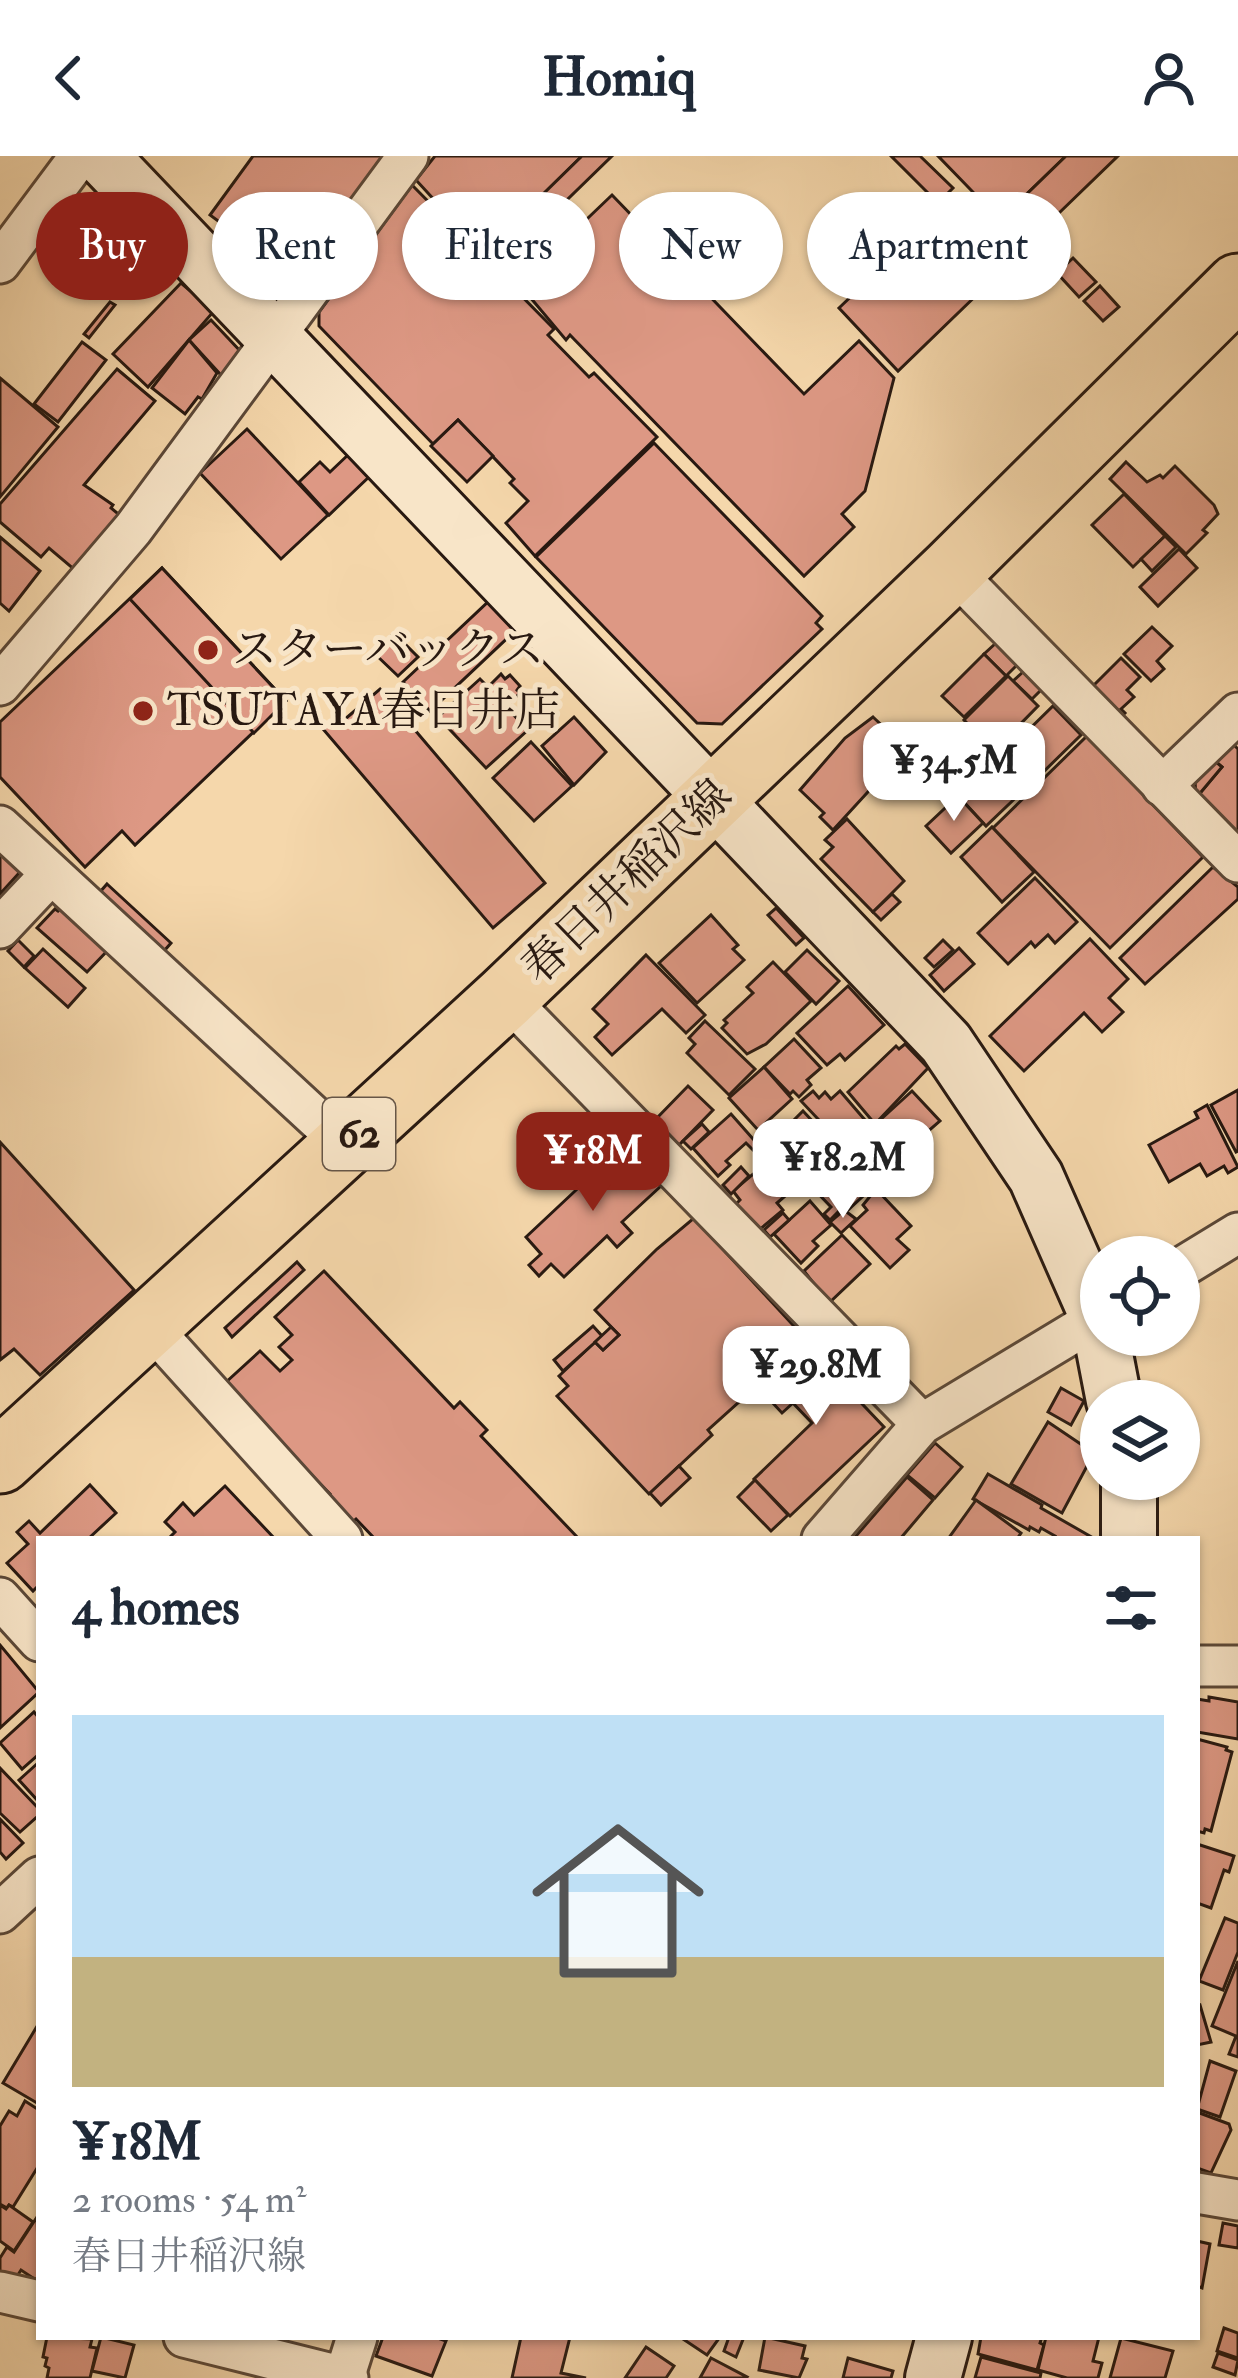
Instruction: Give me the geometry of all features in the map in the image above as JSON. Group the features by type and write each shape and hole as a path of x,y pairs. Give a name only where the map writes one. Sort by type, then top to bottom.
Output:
{"main road":[{"name":"春日井稲沢線","path":"0,1461 506,997 952,570 1238,286"}],"street":[{"path":"0,263 80,156"},
{"path":"100,156 946,1043 1036,1177 1080,1275"},
{"path":"0,685 133,529 408,156"},
{"path":"952,570 1238,862"},
{"path":"1162,786 1238,713"},
{"path":"0,826 346,1146"},
{"path":"0,928 50,875"},
{"path":"506,997 922,1424"},
{"path":"1200,1256 1238,1233"},
{"path":"147,1324 339,1536"},
{"path":"825,1536 922,1424 1080,1328"},
{"path":"1129,1500 1129,1536"},
{"path":"0,1598 36,1638"},
{"path":"1200,1666 1238,1666"},
{"path":"0,1913 36,1880"},
{"path":"1200,2194 1238,2200"},
{"path":"0,2292 36,2300"},
{"path":"196,2340 345,2378 356,2340"},
{"path":"932,2378 943,2340"}],"building":[{"path":"253,156 390,156 363,192 227,192"},
{"path":"435,156 582,156 545,192 427,192 416,180"},
{"path":"582,156 612,156 575,192 545,192"},
{"path":"891,156 920,156 953,188 927,192"},
{"path":"938,156 1066,156 1029,192 973,192"},
{"path":"1066,156 1118,156 1071,201 1071,192 1029,192"},
{"path":"612,195 619,202 619,300 713,300 804,394 859,341 894,378 865,491 842,514 854,527 804,576 570,335 566,340 532,300 595,300 595,211"},
{"path":"402,199 402,300 525,300 554,329 548,335 589,377 594,373 657,437 535,556 506,523 528,501 510,483 514,479 458,420 433,444 319,326 319,312 328,300 378,300 378,231"},
{"path":"1071,260 1096,282 1079,297 1071,288"},
{"path":"1100,286 1119,307 1103,321 1084,301"},
{"path":"188,289 214,311 148,387 113,354 165,300 188,300"},
{"path":"847,300 971,300 898,371 839,308"},
{"path":"110,302 115,305 89,338 84,334"},
{"path":"211,320 243,354 221,375 189,340"},
{"path":"189,340 217,373 202,399 198,397 185,414 152,388"},
{"path":"82,342 106,360 58,422 34,404"},
{"path":"117,369 155,401 84,485 122,517 76,571 49,548 41,557 0,522 0,504"},
{"path":"0,378 58,427 0,497"},
{"path":"458,420 493,456 467,482 431,446"},
{"path":"247,429 328,515 281,559 200,473"},
{"path":"654,443 822,616 816,623 822,629 722,724 697,723 536,557"},
{"path":"350,453 371,475 329,515 299,482 320,462 330,472"},
{"path":"1126,462 1147,482 1160,475 1163,478 1175,466 1214,505 1218,514 1186,554 1110,479"},
{"path":"1124,494 1165,536 1133,567 1092,525"},
{"path":"1165,536 1176,547 1152,571 1141,559"},
{"path":"0,537 40,571 9,611 0,603"},
{"path":"1179,549 1197,568 1158,606 1140,587"},
{"name":"TSUTAYA春日井店","path":"162,568 286,701 135,845 122,831 85,867 0,777 0,722"},
{"name":"スターバックス","path":"162,568 286,701 254,733 130,599"},
{"path":"489,601 516,630 430,711 403,682"},
{"path":"1152,627 1172,646 1157,661 1164,669 1151,681 1124,654"},
{"path":"394,633 418,657 398,676 375,654"},
{"path":"996,643 1017,665 1006,676 984,654"},
{"path":"984,654 1006,676 964,717 942,696"},
{"path":"1121,658 1140,677 1127,690 1134,697 1121,709 1125,713 1118,720 1110,712 1115,708 1093,686"},
{"path":"1023,672 1041,690 1032,699 1013,681"},
{"path":"501,674 505,679 510,675 520,686 520,693 506,707 528,730 486,768 438,717 480,679 488,687"},
{"path":"1008,676 1038,706 994,751 964,720"},
{"path":"380,689 545,883 493,928 323,729 333,721 337,726"},
{"path":"1053,706 1081,735 1032,783 1004,754"},
{"path":"574,717 606,752 574,785 542,746"},
{"path":"873,717 911,753 907,757 917,766 906,777 897,769 882,786 877,782 833,830 820,817 824,813 800,790 845,738"},
{"path":"1087,736 1203,857 1110,948 993,828"},
{"path":"531,742 572,786 534,821 493,778"},
{"path":"1232,743 1238,749 1238,840 1196,798 1222,767 1215,761"},
{"path":"1006,759 1030,784 986,826 962,800"},
{"path":"1215,761 1222,767 1196,798 1195,781"},
{"path":"958,796 983,823 951,853 926,826"},
{"path":"847,819 904,881 873,912 821,859 833,847 825,840"},
{"path":"992,827 1034,872 1002,902 961,857"},
{"path":"0,853 20,872 0,894"},
{"path":"1213,867 1238,887 1238,899 1145,984 1120,958"},
{"path":"1035,878 1077,922 1055,943 1048,935 1035,947 1031,942 1008,964 978,933"},
{"path":"107,884 171,943 164,951 100,892"},
{"path":"892,894 900,902 881,920 873,912"},
{"path":"63,906 109,949 87,972 37,928"},
{"path":"776,908 804,938 796,945 768,915"},
{"path":"711,915 738,945 733,949 744,960 697,1003 659,963"},
{"path":"1090,939 1128,979 1109,998 1123,1012 1102,1032 1084,1013 1024,1071 990,1036"},
{"path":"18,940 34,956 24,967 8,951"},
{"path":"943,940 953,950 934,967 925,958"},
{"path":"959,948 974,964 944,991 930,975"},
{"path":"43,949 85,988 68,1007 25,968"},
{"path":"807,950 839,981 816,1004 785,972"},
{"path":"646,955 705,1015 686,1033 662,1009 612,1055 595,1037 608,1024 593,1009"},
{"path":"773,962 811,1001 766,1044 747,1054 722,1028 727,1023 724,1020 753,993 747,987"},
{"path":"848,986 884,1025 845,1060 840,1054 827,1065 797,1033"},
{"path":"705,1021 755,1069 729,1095 687,1053 695,1044 689,1038"},
{"path":"794,1039 821,1068 807,1080 811,1085 799,1097 764,1067"},
{"path":"905,1044 928,1068 875,1124 848,1092 896,1046"},
{"path":"764,1067 792,1099 758,1130 729,1098"},
{"path":"688,1086 713,1110 679,1145 655,1120"},
{"path":"1238,1090 1238,1151 1236,1152 1211,1105"},
{"path":"813,1091 819,1098 825,1092 831,1099 840,1091 889,1148 866,1170 801,1101"},
{"path":"912,1091 940,1121 925,1134 919,1128 899,1146 878,1122"},
{"path":"1207,1105 1238,1167 1228,1173 1224,1166 1207,1176 1200,1164 1169,1182 1149,1145 1198,1118 1195,1112"},
{"path":"803,1111 829,1139 797,1169 772,1142"},
{"path":"731,1114 761,1148 756,1153 746,1143 726,1161 730,1165 718,1176 693,1148"},
{"path":"702,1124 709,1132 691,1149 683,1141"},
{"path":"0,1142 134,1290 40,1375 14,1349 0,1360"},
{"path":"623,1146 661,1186 622,1222 632,1233 617,1247 607,1236 564,1277 551,1264 539,1276 529,1265 541,1254 526,1237"},
{"path":"842,1153 874,1186 830,1220 824,1214 831,1207 809,1184"},
{"path":"771,1159 794,1182 777,1203 783,1210 759,1230 736,1204 740,1200 733,1191"},
{"path":"741,1167 749,1176 731,1194 723,1185"},
{"path":"876,1189 911,1226 897,1239 909,1250 890,1268 850,1226 867,1210 863,1205"},
{"path":"810,1201 831,1225 813,1241 818,1246 801,1263 774,1234"},
{"path":"844,1210 856,1219 841,1233 830,1222"},
{"path":"783,1213 789,1220 770,1237 764,1230"},
{"path":"694,1218 804,1337 649,1494 557,1396 568,1386 559,1376 595,1342 603,1350 619,1335 595,1310"},
{"path":"842,1235 870,1264 829,1303 804,1271"},
{"path":"297,1262 304,1270 232,1337 225,1328"},
{"path":"324,1271 454,1408 460,1402 487,1430 481,1436 576,1536 372,1536 356,1519 347,1527 323,1501 330,1494 224,1384 260,1351 280,1371 292,1360 279,1347 292,1335 275,1317"},
{"path":"593,1326 602,1336 563,1371 554,1360"},
{"path":"611,1327 619,1335 603,1350 595,1342"},
{"path":"808,1339 884,1427 790,1516 754,1479 812,1423 768,1377"},
{"path":"768,1376 793,1403 782,1413 757,1386"},
{"path":"1061,1388 1080,1399 1071,1425 1048,1412"},
{"path":"1048,1422 1080,1444 1080,1479 1062,1513 1011,1484"},
{"path":"935,1443 962,1467 935,1498 907,1475"},
{"path":"679,1466 690,1478 661,1505 650,1493"},
{"path":"988,1474 1090,1536 1029,1530 973,1499"},
{"path":"907,1477 933,1500 903,1536 856,1536"},
{"path":"755,1480 788,1515 771,1531 738,1497"},
{"path":"90,1485 116,1513 91,1536 36,1536 33,1591 7,1563 28,1544 17,1532 29,1521 40,1533"},
{"path":"225,1486 272,1536 171,1536 175,1532 165,1522 183,1503 194,1515"},
{"path":"976,1500 1021,1533 1019,1536 950,1536"},
{"path":"0,1645 36,1688 36,1695 0,1728"},
{"path":"1209,1697 1238,1702 1238,1739 1200,1733 1200,1700 1209,1701"},
{"path":"34,1712 36,1757 22,1769 0,1743"},
{"path":"1200,1740 1232,1752 1211,1831 1200,1832"},
{"path":"36,1765 36,1799 19,1780"},
{"path":"0,1768 36,1806 36,1818 20,1832 0,1813"},
{"path":"0,1819 23,1843 6,1859 0,1852"},
{"path":"1200,1845 1234,1856 1211,1908 1200,1904"},
{"path":"1225,1918 1238,1923 1238,1952 1223,1990 1200,1979"},
{"path":"1238,1961 1238,2057 1229,2054 1236,2036 1212,2026"},
{"path":"1200,2005 1211,2042 1200,2044"},
{"path":"36,2028 36,2102 3,2083"},
{"path":"1210,2061 1236,2071 1220,2117 1200,2110"},
{"path":"25,2101 36,2108 36,2170 13,2207 7,2208 0,2204 0,2126 9,2111 17,2116"},
{"path":"1200,2113 1229,2124 1231,2130 1211,2173 1200,2169"},
{"path":"0,2205 6,2209 9,2205 33,2222 14,2251 0,2241"},
{"path":"36,2219 36,2280 21,2270 14,2281 0,2277 0,2258 7,2247 14,2252"},
{"path":"1223,2223 1238,2226 1238,2248 1219,2245"},
{"path":"1200,2242 1210,2244 1200,2287"},
{"path":"1224,2328 1238,2333 1238,2358 1217,2351"},
{"path":"46,2340 92,2340 90,2347 97,2348 90,2378 47,2378 49,2368 43,2357"},
{"path":"100,2340 134,2345 125,2378 92,2371"},
{"path":"382,2340 446,2341 432,2376 376,2356"},
{"path":"520,2340 569,2340 561,2373 586,2378 512,2378"},
{"path":"684,2340 718,2340 707,2355"},
{"path":"728,2340 743,2340 736,2357 724,2351"},
{"path":"764,2340 805,2346 802,2358 807,2359 799,2378 759,2370"},
{"path":"980,2340 1041,2340 1044,2345 1037,2370 978,2354"},
{"path":"1045,2340 1098,2340 1093,2361 1102,2363 1098,2378 1067,2378 1038,2370"},
{"path":"1120,2340 1173,2351 1165,2378 1110,2378"},
{"path":"646,2347 674,2366 666,2378 625,2378"},
{"path":"1218,2353 1238,2360 1235,2375 1213,2367"},
{"path":"981,2357 1041,2373 1040,2378 975,2378"},
{"path":"711,2358 747,2377 700,2378"},
{"path":"848,2358 893,2371 891,2378 843,2378"}],"place":[{"name":"スターバックス","path":"208,650"},
{"name":"TSUTAYA春日井店","path":"143,711"}]}
